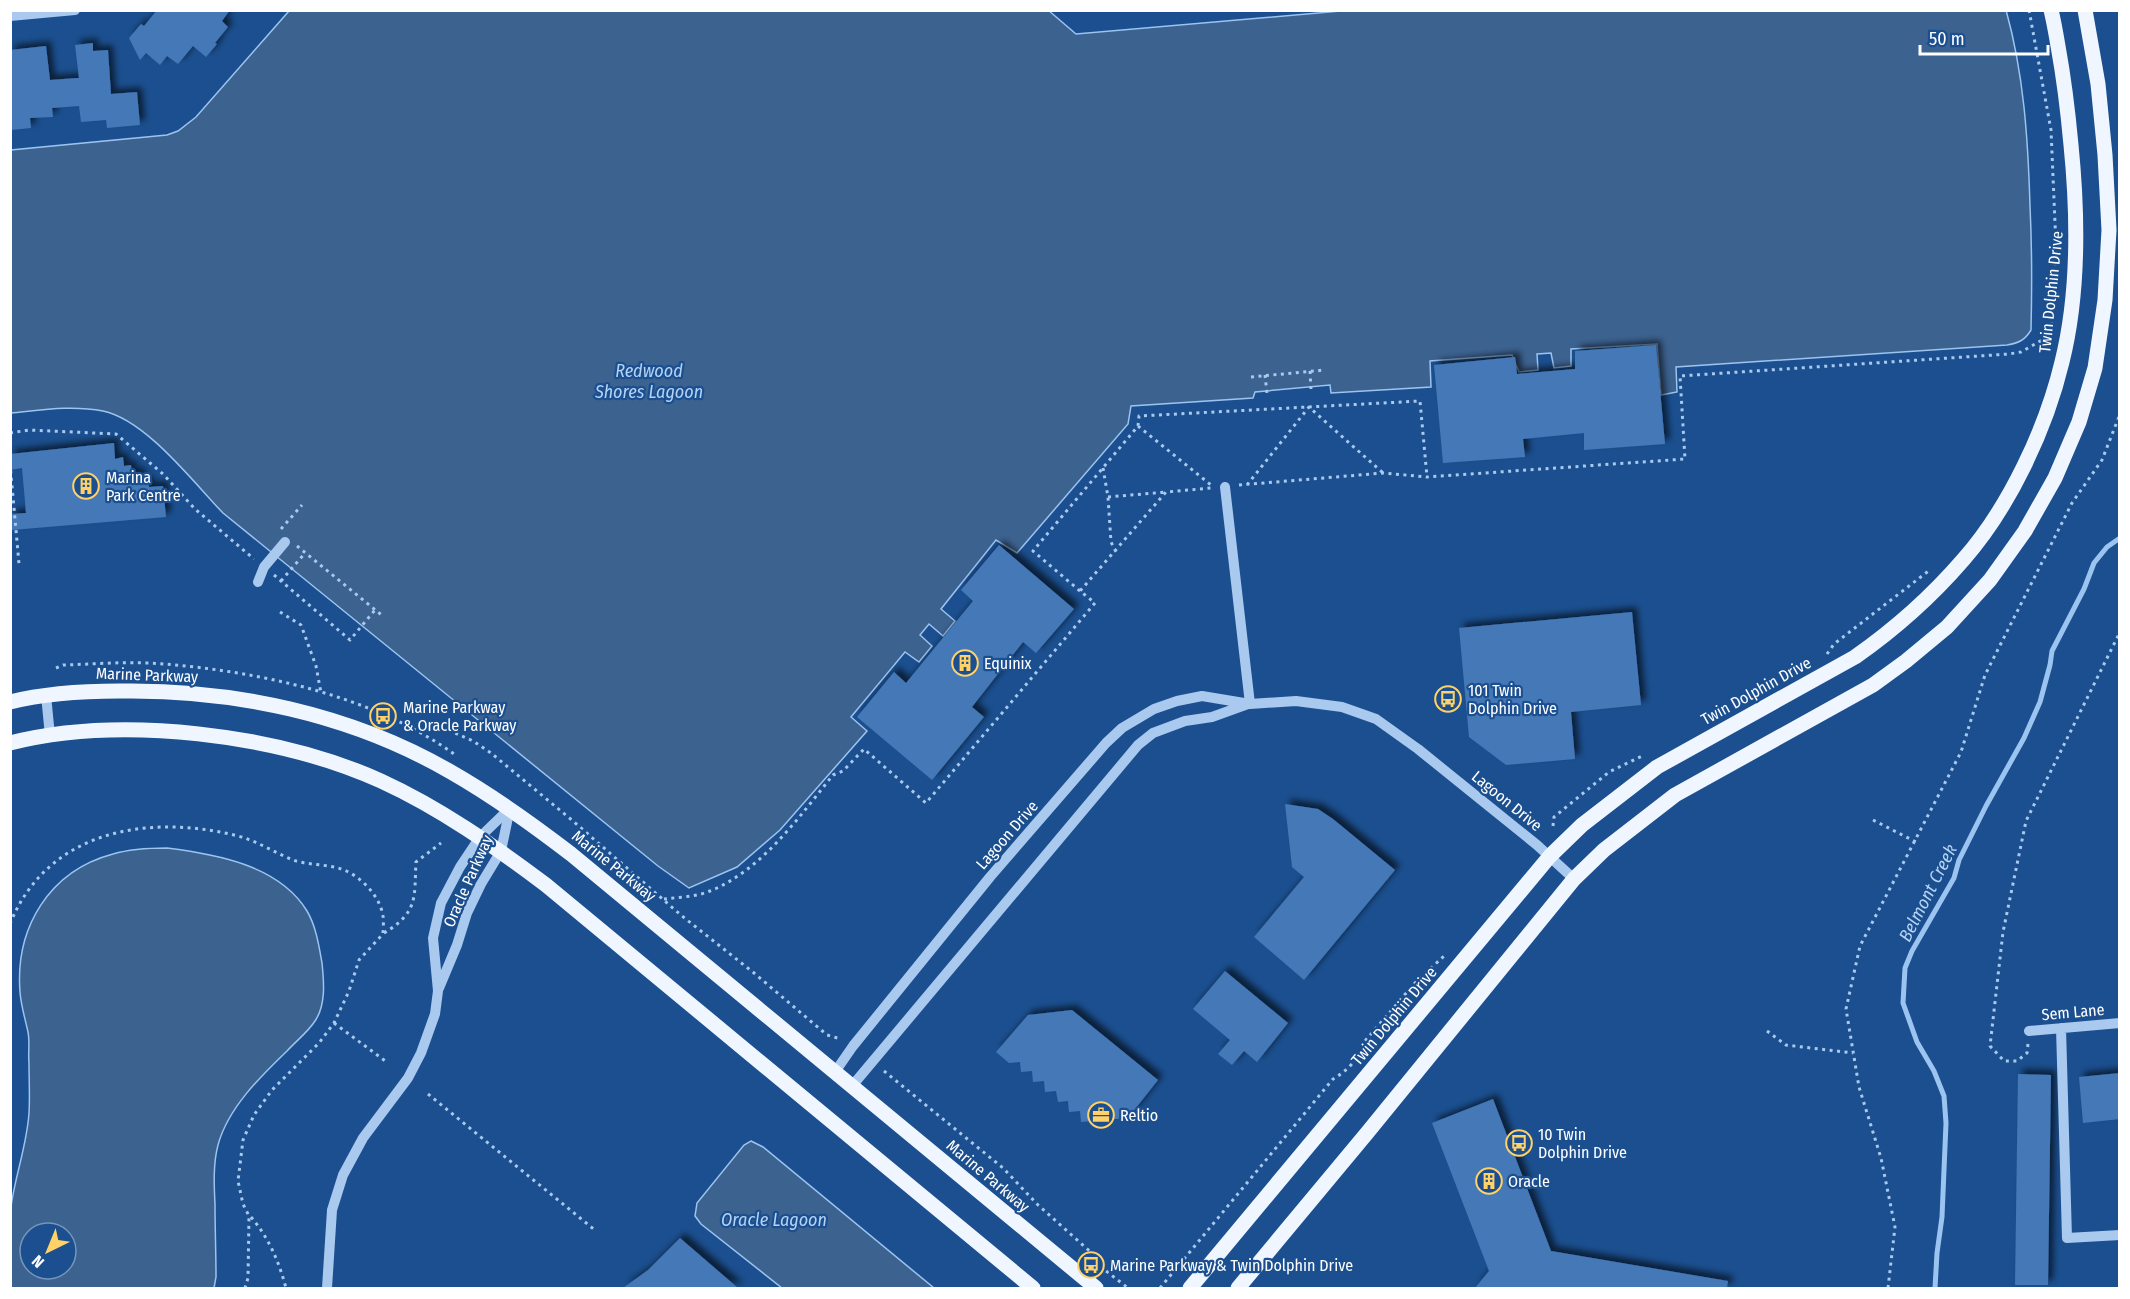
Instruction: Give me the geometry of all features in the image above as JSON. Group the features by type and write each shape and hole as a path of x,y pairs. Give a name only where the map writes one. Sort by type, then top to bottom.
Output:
{"main road":[{"name":"Twin Dolphin Drive","path":"1190,1288 1550,856 1582,825 1657,767 1855,657 1886,635 1920,606 1965,559 1997,513 2025,463 2048,411 2062,361 2072,297 2076,230 2072,157 2066,88 2051,10"},
{"path":"1238,1288 1368,1133 1574,879 1612,843 1675,795 1873,685 1906,662 1947,627 1990,580 2025,531 2055,478 2079,422 2095,368 2105,300 2109,230 2105,155 2098,84 2085,10"},
{"name":"Marine Parkway","path":"10,702 46,695 88,691 150,690 218,695 278,706 336,722 376,736 449,771 510,808 571,854 1096,1288"},
{"path":"10,743 90,731 149,730 213,735 325,760 380,780 430,806 501,851 555,893 1033,1288"}],"street":[{"path":"10,16 75,10"},
{"path":"1226,487 1250,704"},
{"path":"258,582 264,567 290,543"},
{"path":"46,695 50,736"},
{"name":"Lagoon Drive","path":"835,1072 990,877 1107,742 1122,728 1154,709 1177,701 1202,696 1250,704 1296,701 1342,707 1376,719 1418,749 1550,856 1574,879"},
{"name":"Lagoon Drive","path":"852,1086 1138,745 1154,733 1175,725 1212,717 1250,704"},
{"name":"Oracle Parkway","path":"327,1288 332,1210 343,1175 363,1138 408,1078 421,1053 435,1014 438,991 433,938 441,903 460,867 480,837 510,808"},
{"name":"Oracle Parkway","path":"438,991 457,945 466,913 501,851 510,808"},
{"name":"Sem Lane","path":"2030,1031 2120,1023"},
{"path":"2061,1028 2067,1238 2120,1235"}],"path":[{"path":"2029,10 2050,130 2056,286 2048,345"},
{"path":"1226,487 1383,472 1427,477 1685,459 1680,376 2009,354 2021,352 2051,335"},
{"path":"1251,377 1325,370"},
{"path":"1310,371 1311,390"},
{"path":"1265,375 1267,394"},
{"path":"664,899 709,891 748,867 783,835 833,775 843,771 864,749 926,803 1095,603 1034,551 1138,426 1139,416 1420,401 1427,477"},
{"path":"1309,407 1383,472"},
{"path":"1247,485 1309,407"},
{"path":"1888,1288 1895,1227 1881,1158 1859,1087 1846,1009 1860,945 1916,842 1961,752 1985,675 2072,503 2102,460 2120,414"},
{"path":"1108,497 1215,488 1138,426"},
{"path":"10,433 29,430 116,434 132,445 163,474 195,509 350,640 375,610"},
{"path":"10,463 19,564"},
{"path":"1103,468 1108,497 1111,542 1116,552"},
{"path":"1080,591 1166,492"},
{"path":"290,543 384,617"},
{"path":"281,581 305,553"},
{"path":"1822,658 1834,644 1932,569"},
{"path":"280,612 301,625 316,666 321,693"},
{"path":"2030,1031 2027,1053 2017,1061 2004,1061 1990,1046 2003,932 2026,821 2120,632"},
{"path":"458,757 419,731 444,728 473,741 573,821 827,1035 839,1039 845,1038"},
{"path":"1553,826 1554,817 1609,772 1651,752"},
{"path":"1872,820 1916,842"},
{"path":"10,924 20,900 35,880 56,860 79,845 104,836 167,827 235,835 259,843 294,861 340,868 349,872 359,879 378,903 383,914 383,934"},
{"path":"286,1288 280,1266 271,1247 243,1204 238,1181 243,1140 254,1115 272,1090 303,1060 334,1023 349,991 359,960 383,934 402,919 410,907 416,893 416,862 441,843"},
{"path":"1160,1288 1333,1079 1342,1074 1363,1050 1365,1041 1414,984 1446,955"},
{"path":"334,1023 388,1063"},
{"path":"1767,1030 1786,1045 1853,1053"},
{"path":"884,1071 1003,1168 1038,1205 1095,1256 1101,1266 1128,1288"},
{"path":"428,1094 596,1231"},
{"path":"246,1288 249,1215"}],"water":[{"name":"Redwood Shores Lagoon","path":"1048,10 1076,34 1352,10 2006,10 2021,83 2026,132 2031,237 2031,330 2021,340 2007,345 1676,367 1677,392 1661,395 1657,344 1571,349 1571,366 1554,368 1551,353 1537,354 1538,370 1519,372 1512,355 1430,361 1431,387 1331,393 1330,385 1255,392 1253,398 1131,406 1128,424 1017,553 996,540 941,609 955,621 943,636 929,624 920,635 932,646 919,662 905,652 851,717 867,731 780,830 737,867 689,888 658,866 223,513 168,454 136,426 119,417 91,409 11,413 11,150 167,135 178,131 196,117 289,11"},
{"path":"167,848 225,858 263,872 295,895 307,911 317,936 323,978 321,1008 309,1029 246,1094 223,1131 216,1152 214,1182 216,1277 214,1288 11,1288 10,1217 29,1113 29,1040 21,997 20,968 23,946 30,925 54,888 90,862 133,850"},
{"name":"Oracle Lagoon","path":"751,1141 763,1147 934,1288 782,1288 701,1224 695,1216 697,1203 744,1145"}],"building":[{"path":"157,10 230,10 222,21 228,27 206,57 193,46 178,64 167,56 160,65 146,53 140,60 129,38 141,24 144,26"},
{"path":"93,43 93,51 108,50 111,94 137,92 140,125 107,128 106,120 81,122 79,106 52,108 53,117 30,118 31,128 11,130 10,50 46,46 50,80 79,78 75,45"},
{"path":"1656,345 1665,444 1584,450 1584,433 1523,439 1525,457 1443,463 1434,365 1515,357 1517,374 1575,369 1575,351"},
{"name":"Marina Park Centre","path":"114,443 115,459 123,457 124,466 131,465 132,473 140,472 141,481 148,480 149,487 163,486 166,517 12,530 11,514 26,513 22,468 10,470 10,454"},
{"name":"Equinix","path":"999,545 1074,609 1036,653 1023,642 972,707 984,717 932,780 857,717 894,672 906,683 973,601 961,590"},
{"path":"1632,612 1641,705 1571,712 1575,759 1506,765 1469,737 1459,628"},
{"path":"1285,804 1318,809 1395,870 1304,980 1254,937 1304,877 1292,867"},
{"path":"1225,971 1288,1023 1257,1062 1244,1051 1232,1065 1218,1054 1230,1040 1193,1009"},
{"path":"1072,1010 1158,1080 1128,1118 1081,1122 1080,1111 1069,1112 1068,1101 1058,1102 1056,1091 1045,1092 1044,1081 1033,1082 1032,1071 1021,1072 1020,1062 1009,1063 996,1052 1028,1015"},
{"path":"2120,1073 2120,1119 2083,1123 2079,1077"},
{"path":"2018,1074 2051,1075 2048,1285 2015,1285"},
{"name":"Oracle","path":"1493,1099 1551,1251 1728,1281 1727,1288 1475,1288 1489,1271 1432,1123"},
{"path":"680,1238 738,1288 623,1288 648,1270"}],"waterway":[{"name":"Belmont Creek","path":"1935,1288 1942,1217 1946,1123 1944,1096 1934,1071 1917,1042 1903,1003 1905,968 1912,951 1954,878 1959,860 1986,806 2024,738 2040,702 2052,651 2084,589 2094,563 2107,547 2120,538"}],"place":[{"name":"Marina Park Centre","path":"86,486"},
{"name":"Equinix","path":"965,663"},
{"name":"101 Twin Dolphin Drive","path":"1448,699"},
{"name":"Marine Parkway & Oracle Parkway","path":"383,716"},
{"name":"Reltio","path":"1101,1115"},
{"name":"10 Twin Dolphin Drive","path":"1519,1143"},
{"name":"Oracle","path":"1489,1181"},
{"name":"Marine Parkway & Twin Dolphin Drive","path":"1091,1265"}]}
